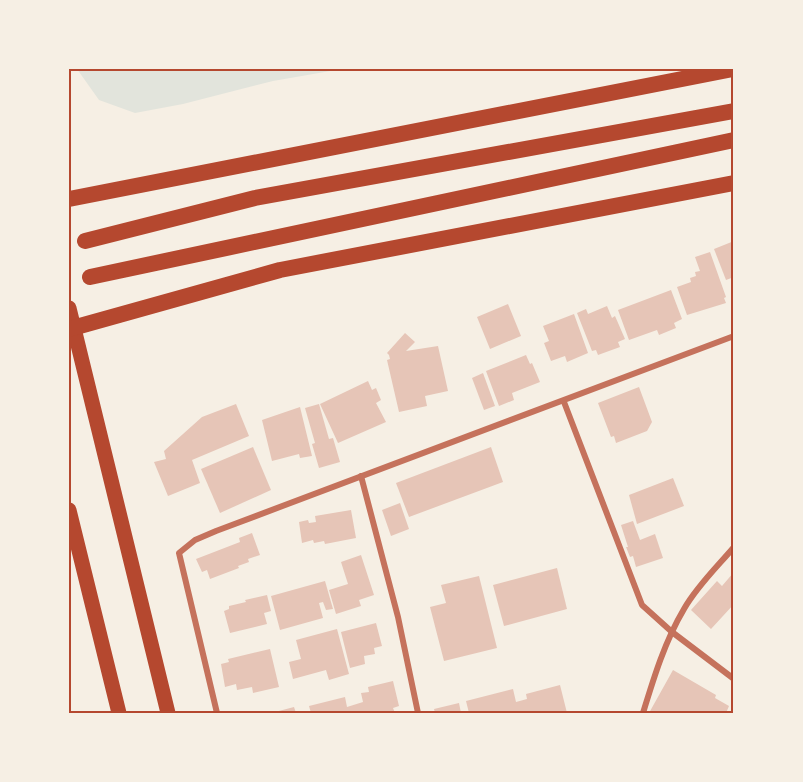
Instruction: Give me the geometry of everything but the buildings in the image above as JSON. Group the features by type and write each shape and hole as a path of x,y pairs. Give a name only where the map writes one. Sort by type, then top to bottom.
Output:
{"highway":[{"path":"69,199 734,69"},
{"path":"85,241 255,198 734,111"},
{"path":"90,277 734,140"},
{"path":"72,329 280,270 734,183"}],"main road":[{"path":"69,308 72,329 168,713"},
{"path":"69,510 119,713"}],"street":[{"path":"217,713 179,553 195,540 734,336"},
{"path":"564,402 642,604 672,632 734,679"},
{"path":"361,476 398,617 418,713"},
{"path":"643,713 656,669 685,606 734,547"}],"shaded area":[{"path":"77,69 342,69 273,81 183,104 135,113 99,100"}]}
